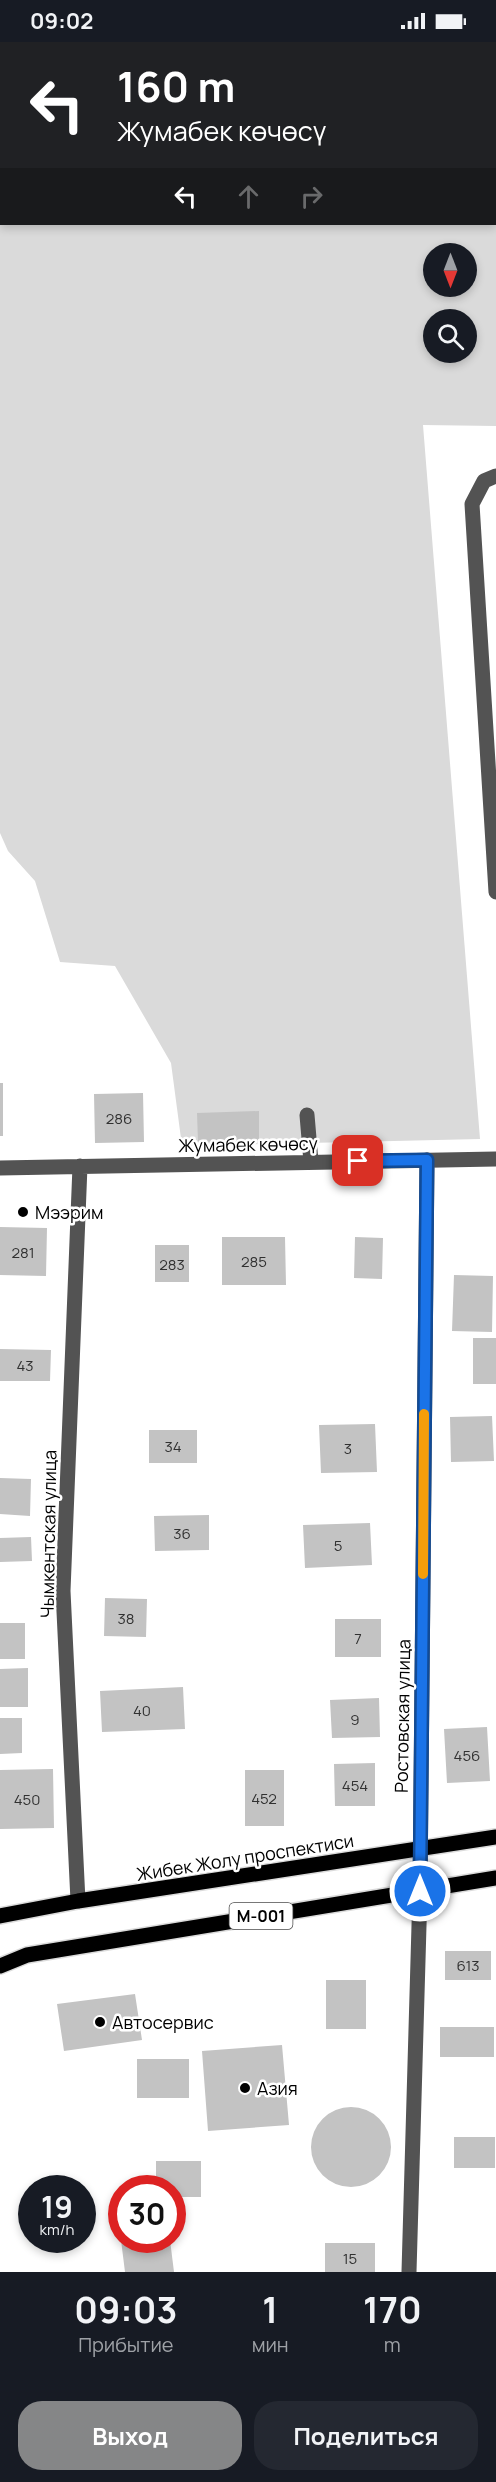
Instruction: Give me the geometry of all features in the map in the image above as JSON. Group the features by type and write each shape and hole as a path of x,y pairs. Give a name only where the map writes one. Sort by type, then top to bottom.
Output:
{"main road":[{"name":"Жибек Жолу проспектиси","path":"0,1916 78,1901 496,1837"},
{"name":"М-001","path":"0,1966 27,1955 496,1878"}],"street":[{"path":"496,476 484,481 472,504 496,892"},
{"path":"307,1115 311,1162"},
{"name":"Жумабек көчөсү","path":"0,1168 496,1159"},
{"name":"Ростовская улица","path":"409,2272 420,1891 427,1160"},
{"name":"Чымкентская улица","path":"78,1901 63,1591 80,1166"}],"shaded area":[{"path":"0,225 496,225 496,426 423,425 480,1139 182,1146 171,1063 115,966 60,962 35,881 8,851 0,833"}],"building":[{"path":"0,1083 3,1083 3,1136 0,1136"},
{"path":"143,1093 144,1142 95,1143 94,1094"},
{"path":"259,1111 259,1140 198,1142 197,1113"},
{"path":"0,1227 47,1228 46,1276 0,1275"},
{"path":"222,1237 285,1237 286,1285 222,1285"},
{"path":"355,1237 383,1238 382,1279 354,1278"},
{"path":"155,1245 189,1245 189,1282 155,1282"},
{"path":"454,1275 493,1276 492,1332 452,1331"},
{"path":"473,1338 496,1338 496,1384 473,1384"},
{"path":"0,1349 51,1350 50,1381 0,1381"},
{"path":"492,1416 494,1461 451,1462 450,1417"},
{"path":"375,1424 377,1472 321,1473 319,1425"},
{"path":"149,1430 197,1430 197,1463 149,1463"},
{"path":"0,1478 31,1479 30,1516 0,1514"},
{"path":"209,1515 209,1550 155,1551 154,1516"},
{"path":"370,1523 372,1565 305,1568 303,1525"},
{"path":"31,1537 32,1561 0,1562 0,1538"},
{"path":"105,1598 147,1599 146,1637 104,1636"},
{"path":"335,1619 381,1619 381,1657 335,1657"},
{"path":"0,1623 25,1623 25,1659 0,1659"},
{"path":"28,1668 28,1707 0,1707 0,1669"},
{"path":"183,1687 185,1729 102,1732 100,1691"},
{"path":"379,1698 380,1737 332,1738 330,1700"},
{"path":"0,1718 22,1718 22,1753 0,1754"},
{"path":"487,1727 490,1781 447,1783 444,1729"},
{"path":"375,1763 375,1806 335,1806 334,1764"},
{"path":"53,1769 54,1828 0,1829 0,1770"},
{"path":"245,1770 284,1770 284,1826 245,1826"},
{"path":"445,1951 491,1951 491,1980 445,1980"},
{"path":"326,1980 366,1980 366,2029 326,2029"},
{"name":"Автосервис","path":"135,1994 142,2040 64,2051 57,2004"},
{"path":"440,2027 494,2027 494,2057 440,2057"},
{"name":"Азия","path":"282,2045 289,2125 208,2131 202,2051"},
{"path":"137,2059 189,2059 189,2098 137,2098"},
{"path":"343,2107 359,2107 380,2118 391,2139 391,2155 380,2176 359,2187 343,2187 329,2181 317,2169 311,2155 311,2139 317,2125 329,2113"},
{"path":"454,2137 495,2137 495,2168 454,2168"},
{"path":"156,2161 201,2161 201,2197 186,2197 186,2175 156,2175"},
{"path":"325,2243 375,2243 375,2272 325,2272"},
{"path":"123,2253 172,2253 174,2272 125,2272"}],"slow traffic":[{"path":"423,1574 424,1414"}],"place":[{"name":"Мээрим","path":"23,1212"},
{"name":"Автосервис","path":"100,2022"},
{"name":"Азия","path":"245,2088"}],"route":[{"path":"358,1161 427,1160 420,1891"}]}
